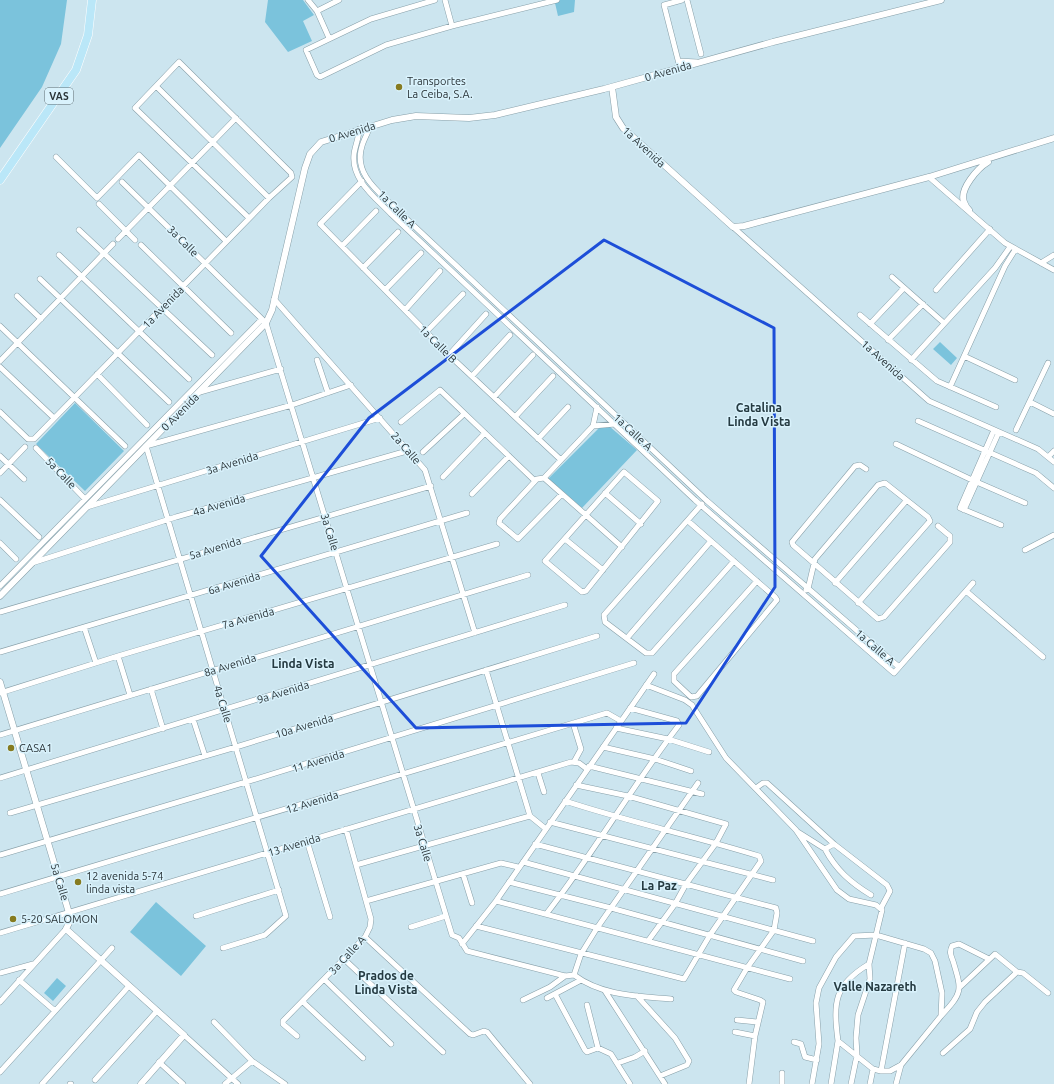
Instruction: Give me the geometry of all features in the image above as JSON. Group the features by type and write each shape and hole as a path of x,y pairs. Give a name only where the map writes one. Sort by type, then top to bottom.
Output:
{"highway":[{"name":"VAS","path":"0,172 63,84 71,69 83,36 86,0"},
{"name":"VAS","path":"0,180 76,70 88,35 92,0"}],"street":[{"path":"308,0 317,11 330,38"},
{"path":"317,11 339,0"},
{"path":"435,0 371,19 306,50 320,77 386,45 452,26 557,0"},
{"path":"445,0 452,26"},
{"path":"680,68 664,5 682,0"},
{"path":"687,0 702,54"},
{"name":"0 Avenida","path":"1,592 200,392 264,321 274,299 305,168 310,154 317,145 325,140 370,126 416,116 469,118 495,115 612,87 700,62 941,0"},
{"path":"678,61 700,62"},
{"path":"118,239 149,208 192,163 236,118 179,62 135,108 192,163 249,218"},
{"path":"156,86 269,198"},
{"name":"1a Avenida","path":"612,87 616,117 623,128 929,401 1038,449 1054,462"},
{"name":"1a Avenida","path":"0,412 31,440 75,397 226,241 292,177 291,173 236,118"},
{"path":"361,182 365,177 362,169 360,154 370,126"},
{"name":"1a Calle A","path":"359,130 354,161 361,182 391,214 701,505 894,673 899,667 706,500 396,209 365,177"},
{"path":"733,227 744,226 929,177 1054,138"},
{"path":"56,157 97,198 139,155 226,241"},
{"path":"969,210 963,201 968,185 974,174 981,166 996,157"},
{"path":"929,177 1012,248 1054,270"},
{"name":"3a Calle","path":"122,182 264,321 292,405 435,882 452,935 457,936 462,944"},
{"name":"1a Calle B","path":"361,182 320,224 448,355 561,460"},
{"path":"99,204 135,240"},
{"path":"391,214 396,209"},
{"path":"342,246 376,211"},
{"path":"936,290 990,229"},
{"path":"79,230 212,355"},
{"path":"363,268 398,232"},
{"path":"0,361 113,244"},
{"path":"141,245 231,333"},
{"path":"911,360 1012,248"},
{"path":"950,387 1012,248"},
{"path":"385,290 420,253"},
{"path":"59,254 189,379"},
{"path":"1041,263 1054,255"},
{"path":"405,310 440,271"},
{"path":"892,277 944,323"},
{"path":"40,279 169,402"},
{"path":"870,324 904,288"},
{"path":"426,332 463,294"},
{"path":"17,296 41,319"},
{"name":"2a Calle","path":"274,299 425,470 475,633"},
{"path":"888,340 923,304"},
{"path":"448,355 486,314"},
{"path":"860,315 937,381 996,407"},
{"name":"0 Avenida","path":"1,592 86,498 264,321"},
{"path":"0,326 125,446"},
{"path":"472,376 510,335"},
{"path":"494,397 533,355"},
{"path":"964,356 1015,380"},
{"path":"318,360 328,393"},
{"path":"1016,430 1048,363"},
{"path":"0,367 54,418"},
{"path":"200,392 281,369"},
{"path":"97,374 147,425"},
{"path":"515,417 553,376"},
{"path":"146,446 292,405 351,385"},
{"path":"401,422 440,390 535,481"},
{"path":"1030,402 1054,414"},
{"path":"538,439 568,407"},
{"path":"562,494 522,538 514,538 500,526 500,519 535,481 544,478 593,426 597,407"},
{"path":"423,452 464,414"},
{"name":"3a Avenida","path":"84,508 380,418"},
{"path":"918,421 1036,473 1054,488"},
{"path":"593,426 615,424"},
{"path":"997,431 962,509 1001,525"},
{"path":"443,477 485,433"},
{"path":"896,444 974,481 1025,502"},
{"name":"4a Calle","path":"146,446 286,916 265,935 222,948"},
{"path":"0,473 25,447"},
{"name":"5a Calle","path":"36,448 86,498"},
{"path":"1048,456 1054,450"},
{"name":"4a Avenida","path":"31,563 168,520 407,451"},
{"path":"0,456 24,479"},
{"path":"472,494 509,456"},
{"path":"866,469 860,465 855,466 792,540 793,545 878,619 884,617 950,542 950,536 938,526"},
{"path":"667,472 672,468"},
{"path":"627,472 658,501 641,524 584,592 545,560 605,493 622,473 627,472"},
{"path":"544,478 622,547"},
{"path":"803,594 808,588 814,559 878,485 885,483 928,517 930,522 858,603"},
{"name":"5a Avenida","path":"0,612 431,486"},
{"path":"605,493 641,524"},
{"path":"0,500 39,537"},
{"path":"706,500 604,615 605,622 646,653 654,652 734,561"},
{"path":"835,583 906,501"},
{"name":"6a Avenida","path":"0,652 467,514"},
{"path":"688,521 757,581 775,597 776,602 697,696 691,697 674,681 674,674 757,581"},
{"path":"1025,550 1054,535"},
{"path":"565,539 603,570"},
{"path":"627,638 711,541"},
{"path":"0,543 16,559"},
{"name":"7a Avenida","path":"2,693 118,656 497,544"},
{"name":"8a Avenida","path":"0,735 528,575"},
{"path":"899,667 973,583"},
{"path":"966,591 1043,657"},
{"path":"811,601 816,596"},
{"name":"9a Avenida","path":"0,778 565,605"},
{"path":"84,627 96,663"},
{"name":"10a Avenida","path":"10,813 236,747 597,636"},
{"path":"118,656 130,695"},
{"name":"11 Avenida","path":"0,855 497,706 634,663"},
{"path":"486,670 531,819 546,829"},
{"path":"654,674 523,862 518,867 496,901 462,944 467,951 565,976 574,975 581,980 606,991 671,999"},
{"name":"5a Calle","path":"0,682 2,693 15,731 69,913 70,921 66,929"},
{"path":"646,685 684,700 692,705 726,758 796,830 843,896 881,908"},
{"path":"151,689 163,729"},
{"path":"547,913 576,876 628,796 679,725 677,721 630,708"},
{"name":"12 Avenida","path":"0,894 257,819 607,713 621,721"},
{"path":"193,719 205,756"},
{"path":"573,723 581,749 574,762 588,767 642,778 702,794"},
{"path":"616,728 668,739 709,752"},
{"path":"603,747 655,759 691,771"},
{"name":"13 Avenida","path":"0,934 346,829 574,762"},
{"path":"538,773 544,792"},
{"path":"574,975 581,954 597,928 698,783"},
{"path":"756,788 763,783 767,783 834,844 889,888 890,891 881,908 882,913 869,964 870,979 858,1015 856,1038 857,1055 851,1084"},
{"path":"576,785 628,796 726,824 716,843 686,884 675,904 661,921 648,941"},
{"path":"476,926 581,954 684,979 710,935 761,861 759,856 716,843 664,831 614,817 565,801"},
{"path":"356,865 530,816"},
{"path":"550,822 773,880"},
{"name":"3a Calle A","path":"298,1036 283,1024 283,1022 365,937 370,927 371,918 346,829"},
{"path":"796,830 825,849 832,863 852,883 870,895"},
{"path":"307,841 330,917"},
{"path":"535,844 737,896 776,908 777,913 774,930 747,968 734,991 762,1000 757,1022 749,1084"},
{"path":"825,849 834,844"},
{"path":"523,862 814,941"},
{"path":"366,901 501,863 518,867"},
{"path":"463,874 472,903"},
{"path":"509,882 661,921 803,961"},
{"path":"196,916 279,890"},
{"path":"496,901 547,913 597,928 790,979"},
{"path":"411,927 446,916"},
{"path":"0,1002 66,929 238,1084"},
{"path":"812,1084 819,1044 816,1003 824,976 850,939 859,935 876,935 924,949 931,953 935,961 942,993 941,1016"},
{"path":"365,937 470,1034 474,1035 484,1031 487,1032 530,1084"},
{"path":"881,1071 905,943"},
{"path":"960,987 950,953 952,946 958,944 989,959"},
{"path":"0,1072 112,948"},
{"path":"896,1084 902,1065 956,999 960,987 993,954 997,954 1018,972 1023,973 1048,993"},
{"path":"344,959 443,1052"},
{"path":"0,973 33,964"},
{"path":"831,1084 838,1040 836,1025 838,997 845,982 869,964"},
{"path":"943,1053 970,1028 977,1012 985,1002 1018,972"},
{"path":"523,1000 550,987 565,976"},
{"path":"324,979 390,1044"},
{"path":"20,980 55,1011"},
{"path":"547,998 581,980"},
{"path":"42,1084 129,986"},
{"path":"606,991 665,1084"},
{"path":"555,994 585,1050 587,1052 598,1048 611,1054 630,1084"},
{"path":"637,996 675,1038 689,1061 687,1065 660,1076"},
{"path":"303,1002 363,1058"},
{"path":"587,1005 598,1048"},
{"path":"95,1080 157,1011"},
{"path":"737,1020 757,1022"},
{"path":"214,1022 252,1061 285,1084"},
{"path":"735,1032 755,1036"},
{"path":"141,1084 184,1035"},
{"path":"838,1040 873,1069 890,1071 902,1065"},
{"path":"794,1042 801,1044 805,1057 817,1060"},
{"path":"618,1063 635,1057 645,1051"},
{"path":"225,1084 252,1061"},
{"path":"160,1062 183,1084"},
{"path":"870,1084 873,1069"},
{"path":"782,1073 782,1084"}],"highlighted area":[{"path":"604,240 774,328 775,587 686,723 416,728 261,556 369,418"}],"shaded area":[{"path":"0,0 67,0 61,44 42,87 0,148"},
{"path":"268,0 303,0 314,15 303,21 312,41 288,52 265,22"},
{"path":"560,0 575,0 574,12 558,16 555,3"},
{"path":"940,342 957,358 951,365 933,349"},
{"path":"75,403 124,451 85,491 36,444"},
{"path":"601,426 609,426 637,450 582,508 548,479"},
{"path":"156,902 206,946 181,976 130,932"},
{"path":"57,978 66,986 53,1001 44,993"}],"place":[{"name":"Transportes La Ceiba, S.A.","path":"399,87"},
{"name":"CASA1","path":"11,748"},
{"name":"12 avenida 5-74 linda vista","path":"78,882"},
{"name":"5-20 SALOMON","path":"13,919"}],"district":[{"name":"Catalina Linda Vista","path":"759,414"},
{"name":"Linda Vista","path":"303,663"},
{"name":"La Paz","path":"659,885"},
{"name":"Prados de Linda Vista","path":"386,982"},
{"name":"Valle Nazareth","path":"875,986"}]}
